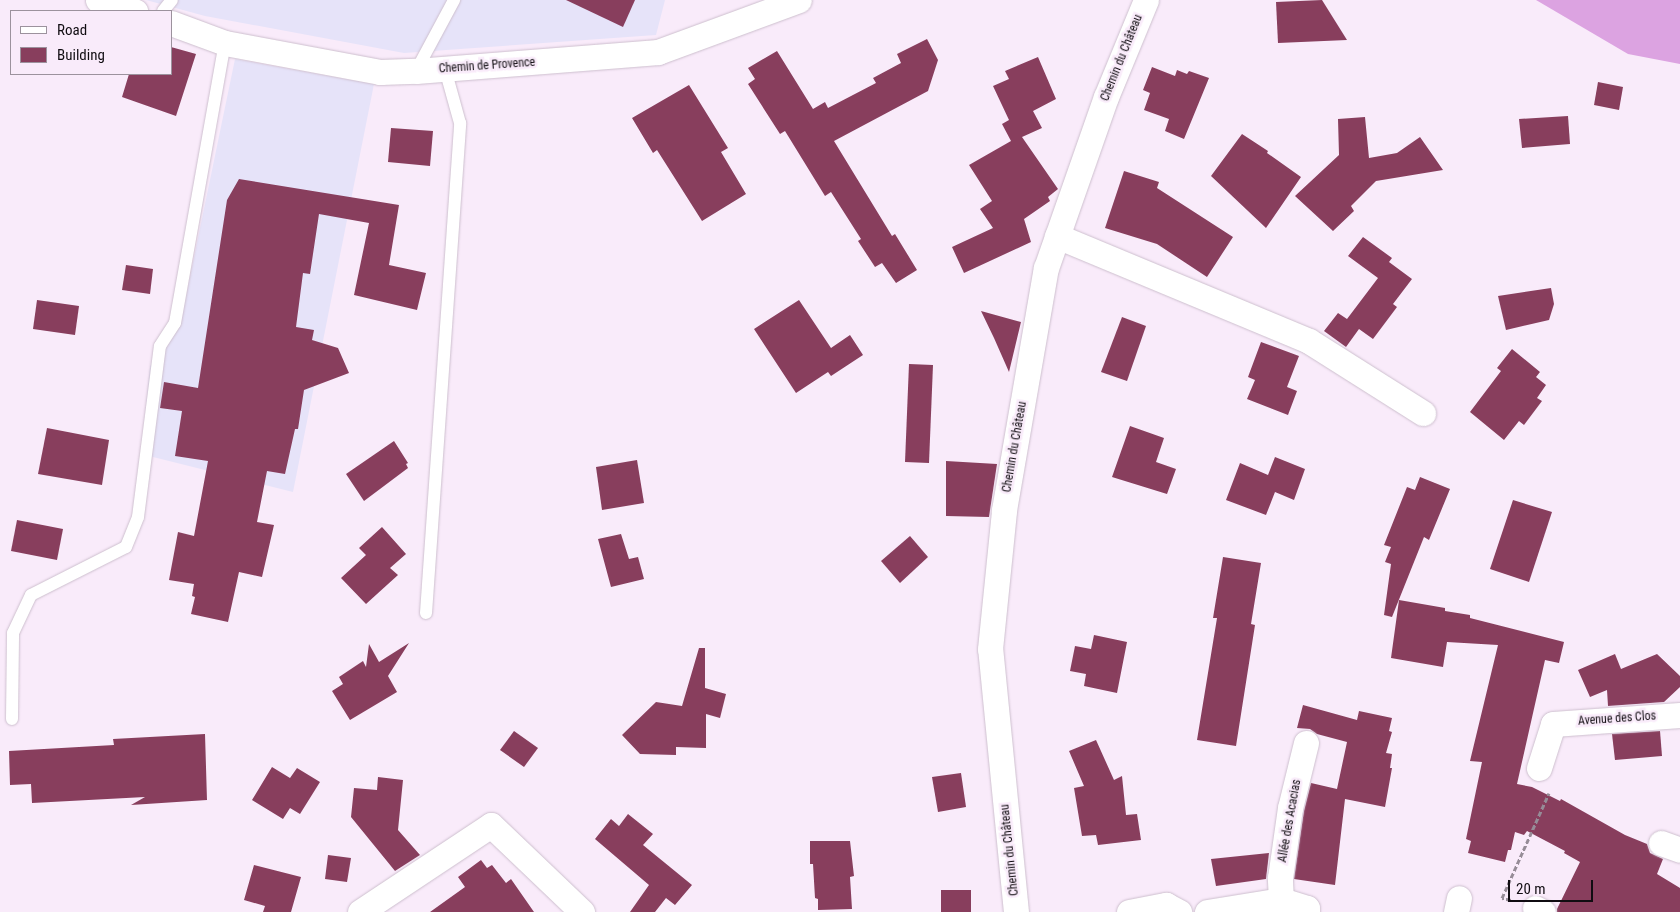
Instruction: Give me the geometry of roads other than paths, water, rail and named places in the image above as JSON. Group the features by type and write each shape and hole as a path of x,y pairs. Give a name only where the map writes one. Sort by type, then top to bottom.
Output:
{"street":[{"path":"98,0 132,10"},
{"name":"Chemin de Provence","path":"172,23 225,43 380,72 416,71 658,52 800,0"},
{"name":"Chemin du Château","path":"1016,912 990,648 1004,510 1046,268 1106,97 1146,0"},
{"path":"1058,236 1309,342 1423,413"},
{"name":"Avenue des Clos","path":"1539,768 1553,724 1680,715"},
{"name":"Allée des Acacias","path":"1281,900 1280,878 1290,808 1306,743"},
{"path":"360,912 491,825 582,912"},
{"path":"1209,912 1281,900 1307,908 1307,912"},
{"path":"1129,912 1166,905 1179,912"}],"lane":[{"path":"164,10 172,0"},
{"path":"416,71 454,0"},
{"path":"12,719 13,632 31,595 126,547 138,517 160,346 175,323 225,43"},
{"path":"426,613 460,123 445,69"}]}
